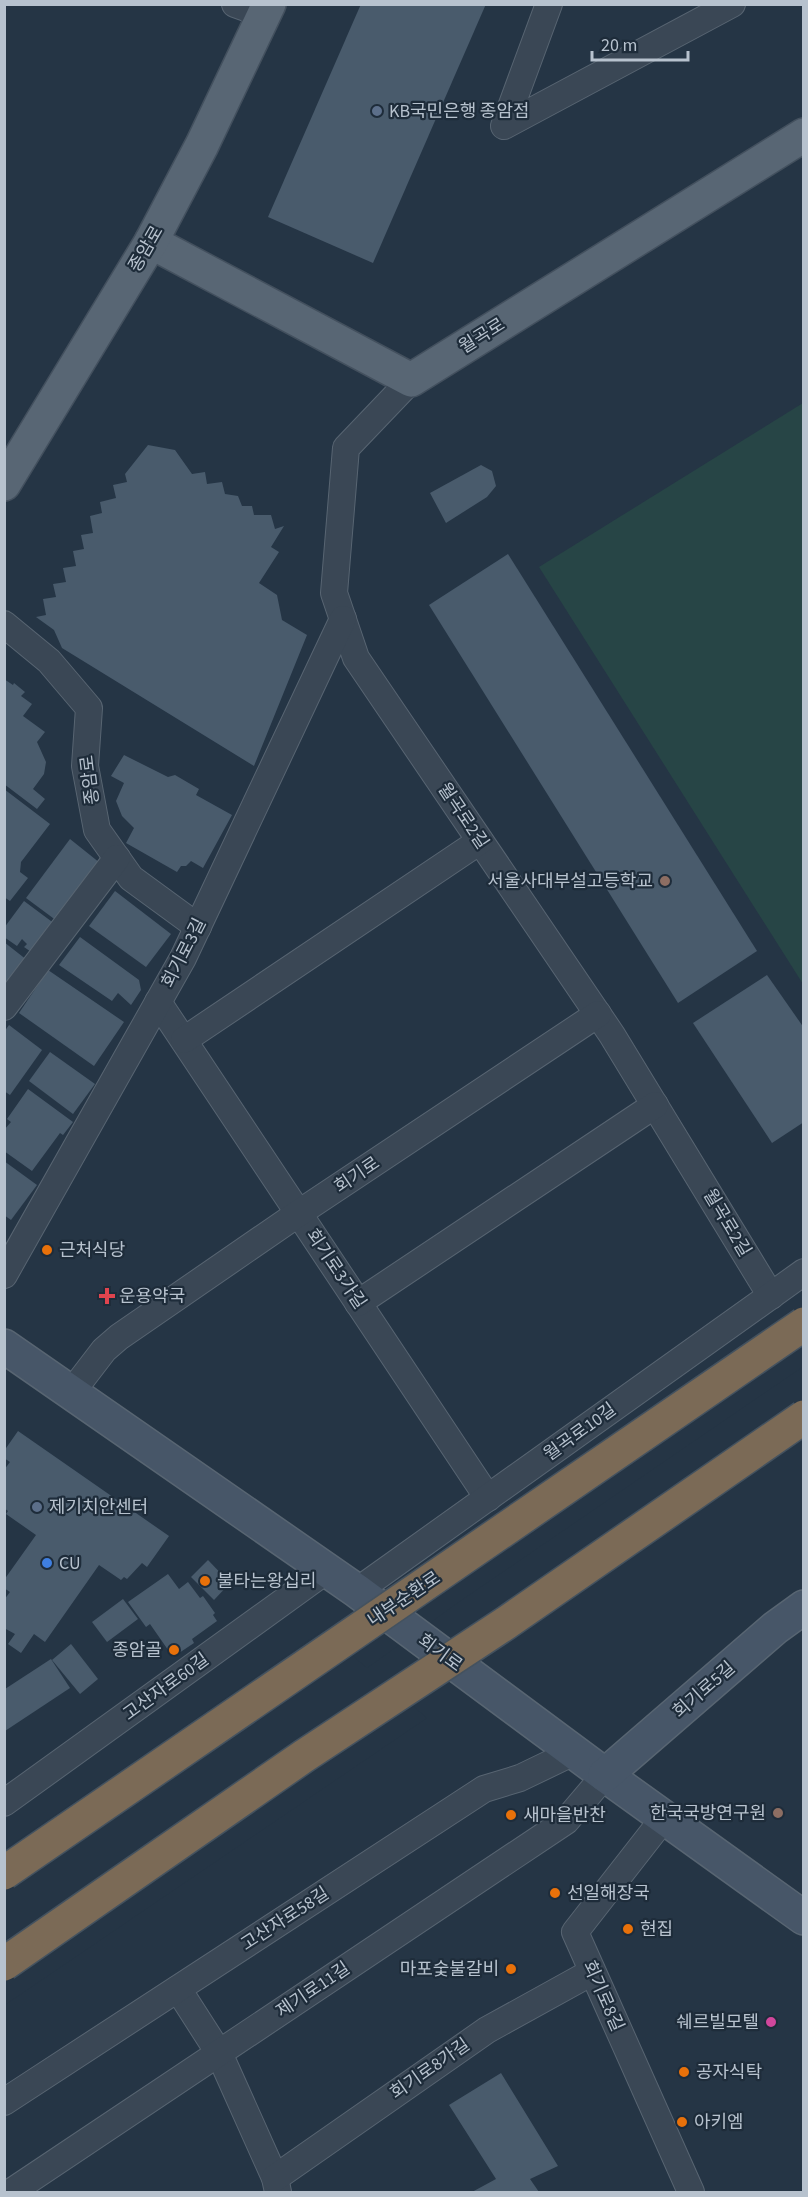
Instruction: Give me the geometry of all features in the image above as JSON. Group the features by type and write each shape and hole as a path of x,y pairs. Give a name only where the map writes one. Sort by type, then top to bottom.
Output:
{"highway":[{"name":"내부순환로","path":"4,1874 804,1324"},
{"path":"4,1964 304,1756 506,1623 804,1417"}],"main road":[{"name":"종암로","path":"4,484 151,242 202,145 256,8"},
{"name":"월곡로","path":"411,380 804,135"},
{"path":"151,242 411,380"},
{"name":"회기로","path":"4,1346 357,1591 605,1775 804,1918"},
{"name":"회기로5길","path":"605,1775 775,1628 804,1607"}],"street":[{"path":"549,4 504,126 732,4"},
{"name":"월곡로2길","path":"411,380 346,448 334,593 356,658 598,1014 771,1296"},
{"name":"회기로3길","path":"4,1275 183,958 343,619"},
{"name":"종암로","path":"4,624 49,661 89,708 85,766 97,830 131,878 198,927"},
{"path":"184,1040 480,841"},
{"path":"4,1007 117,858"},
{"name":"회기로3가길","path":"158,1002 488,1498"},
{"name":"회기로","path":"71,1393 111,1343 598,1014"},
{"path":"358,1303 655,1105"},
{"name":"월곡로10길","path":"357,1591 804,1272"},
{"name":"고산자로60길","path":"4,1803 327,1570"},
{"name":"고산자로58길","path":"4,2102 484,1789 519,1778 574,1752"},
{"name":"제기로11길","path":"10,2193 566,1821 605,1775"},
{"name":"회기로8길","path":"664,1818 574,1932 691,2193"},
{"name":"회기로8가길","path":"178,1989 219,2053 276,2185 487,2030 592,1972"}],"green space":[{"path":"804,403 803,984 539,567"}],"pier":[{"path":"804,1366 804,1414 398,1693 427,1718 5,2005 5,1849 323,1630 367,1668 459,1602"}],"building":[{"name":"KB국민은행 종암점","path":"361,4 486,4 373,263 268,217"},
{"path":"148,445 175,450 192,474 205,472 207,484 222,482 225,494 238,496 242,506 252,506 254,515 271,515 275,529 284,526 271,547 279,552 259,583 277,595 282,620 307,635 254,766 62,648 54,630 36,617 46,615 43,599 56,597 53,584 66,582 63,568 76,566 73,551 84,549 81,535 93,533 90,516 102,513 100,502 116,498 113,485 127,482 125,474"},
{"path":"481,465 492,471 496,486 487,497 446,523 430,493"},
{"path":"508,554 757,951 678,1003 429,605"},
{"path":"4,679 13,685 14,683 25,692 21,696 32,704 23,716 45,732 37,742 46,762 44,774 33,789 45,799 37,809 4,784"},
{"path":"124,755 168,777 175,775 199,789 196,795 232,815 203,868 191,861 186,866 181,866 177,872 126,843 134,828 122,816 116,801 124,783 111,776"},
{"path":"4,789 50,824 21,862 20,872 28,878 10,901 4,897"},
{"path":"70,839 100,863 57,921 26,898"},
{"path":"115,891 171,934 146,967 89,926"},
{"path":"24,901 59,927 37,956 24,947 27,944 22,939 17,946 4,937 4,928"},
{"path":"80,937 139,980 141,990 131,1005 118,993 112,1001 59,965"},
{"path":"4,942 32,964 4,994 5,975"},
{"path":"48,970 124,1022 94,1066 19,1013"},
{"path":"767,975 804,1028 804,1122 772,1143 693,1023"},
{"path":"9,1025 42,1050 10,1095 4,1091 4,1032"},
{"path":"50,1052 95,1084 73,1114 29,1081"},
{"path":"28,1089 73,1122 63,1135 60,1133 32,1171 4,1151 4,1130 11,1122 7,1119"},
{"path":"4,1161 37,1185 11,1220 4,1215"},
{"path":"18,1431 169,1536 147,1567 142,1563 127,1579 124,1577 121,1580 99,1565 45,1642 34,1634 21,1653 8,1644 15,1634 4,1628 4,1600 10,1592 4,1588 4,1580 36,1535 6,1514 8,1511 4,1508 4,1470 10,1462 4,1458 4,1451"},
{"path":"208,1560 230,1583 214,1600 191,1577"},
{"path":"168,1574 179,1589 188,1582 200,1598 203,1596 215,1613 213,1615 217,1621 192,1639 194,1643 173,1657 150,1624 146,1627 128,1602"},
{"path":"123,1599 138,1619 107,1642 92,1622"},
{"path":"71,1644 98,1679 80,1694 52,1660"},
{"path":"51,1659 70,1688 5,1731 5,1689"},
{"path":"501,2073 558,2166 530,2179 539,2192 472,2192 496,2179 449,2105"}],"place":[{"name":"KB국민은행 종암점","path":"377,111"},
{"name":"서울사대부설고등학교","path":"665,881"},
{"name":"근처식당","path":"47,1250"},
{"name":"운용약국","path":"107,1296"},
{"name":"제기치안센터","path":"37,1507"},
{"name":"CU","path":"47,1563"},
{"name":"불타는왕십리","path":"205,1581"},
{"name":"종암골","path":"174,1650"},
{"name":"한국국방연구원","path":"778,1813"},
{"name":"새마을반찬","path":"511,1815"},
{"name":"선일해장국","path":"555,1893"},
{"name":"현집","path":"628,1929"},
{"name":"마포숯불갈비","path":"511,1969"},
{"name":"쉐르빌모텔","path":"771,2022"},
{"name":"공자식탁","path":"684,2072"},
{"name":"아키엠","path":"682,2122"}]}
